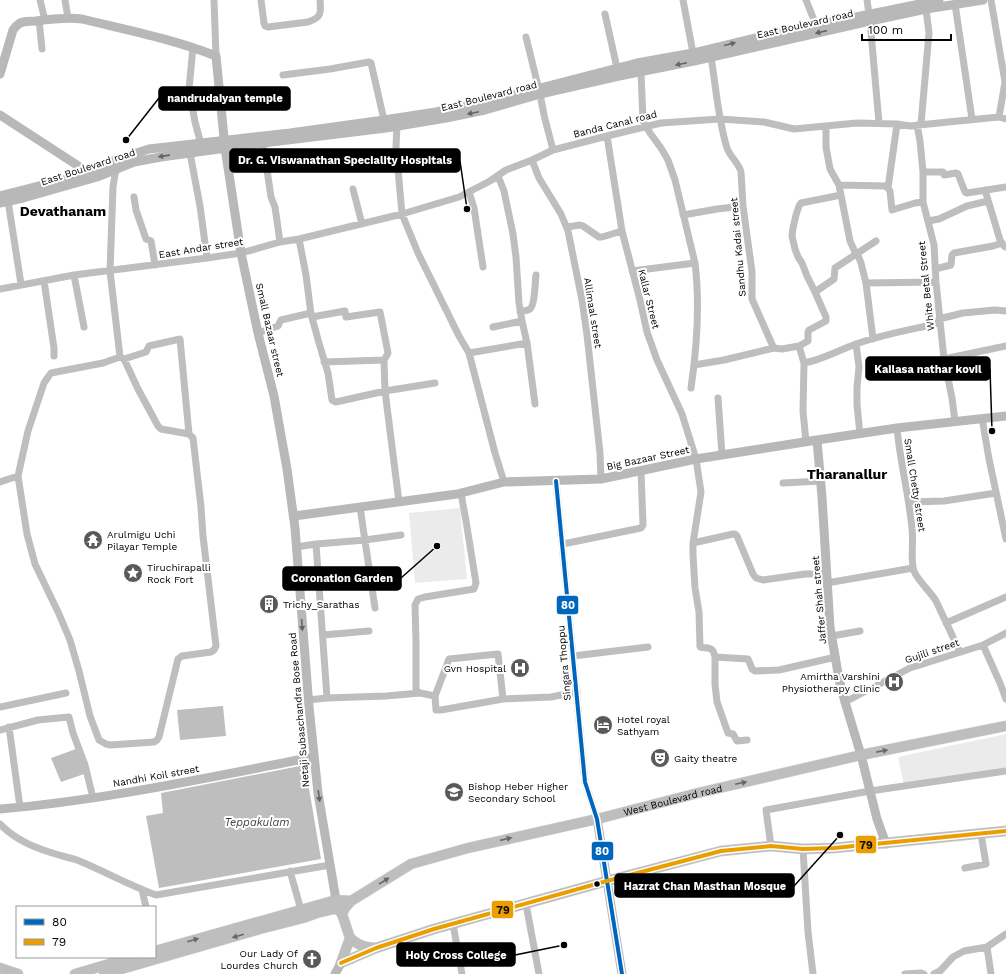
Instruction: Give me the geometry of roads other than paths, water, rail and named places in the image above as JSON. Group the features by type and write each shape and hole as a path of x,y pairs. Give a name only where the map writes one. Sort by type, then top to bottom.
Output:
{"main road":[{"path":"0,196 66,179 88,172 118,159 149,150 201,144 225,144 436,112 539,91 637,63 693,54 764,36 816,25 869,17 939,0"},
{"name":"East Boulevard road","path":"4,202 36,195 97,177 134,162 161,156 190,153 225,144 263,142 386,128 446,118 485,110 539,91 712,57 869,17 983,0"},
{"path":"0,74 14,28 24,22 42,20 82,18 162,38 193,47 216,56"},
{"name":"Small Bazaar street","path":"216,56 225,144 241,253 258,333 274,396 294,516"},
{"path":"0,115 97,177"},
{"name":"Big Bazaar Street","path":"294,516 457,494 504,482 601,479 696,459 817,440 897,428 1006,416"},
{"name":"Jaffer Shah street","path":"817,440 830,627 845,702 877,819 886,844"},
{"name":"Netaji Subaschandra Bose Road","path":"294,516 308,700 314,757 318,793 336,900"},
{"name":"West Boulevard road","path":"350,901 411,864 468,848 597,819 698,792 1006,726"},
{"name":"Nandhi Koil street","path":"0,809 131,792 314,757"},
{"path":"597,819 622,974"},
{"path":"341,963 376,948 453,924 721,851 771,846 834,848 1006,831"},
{"path":"156,950 336,900 350,901"},
{"path":"342,914 350,901"},
{"path":"104,974 334,909 339,910 342,914 350,938 355,943 361,946 376,948"},
{"path":"335,974 341,963 350,938"},
{"path":"75,974 131,958"},
{"path":"0,968 18,974"}],"street":[{"path":"40,0 42,49"},
{"path":"66,0 68,18"},
{"path":"214,0 216,56"},
{"path":"260,0 264,23 265,26 268,27 314,20 320,14 320,0"},
{"path":"683,0 693,54"},
{"path":"806,0 816,25"},
{"path":"867,0 879,124"},
{"path":"991,0 1005,82 1002,118"},
{"path":"955,4 972,120"},
{"name":"White Betal Street","path":"926,9 929,33 919,125 923,172 923,202 934,245 939,321 955,422"},
{"path":"606,14 618,68"},
{"path":"526,37 553,150"},
{"path":"193,47 189,87 195,122 201,144"},
{"name":"Sandhu Kadai street","path":"712,57 720,119 728,149 741,170 743,206 752,272 752,299 774,348"},
{"path":"284,75 369,62 371,64 384,120"},
{"path":"641,72 643,121 668,160 675,180 695,263 697,277 696,342 691,388"},
{"name":"Banda Canal road","path":"402,214 459,197 498,176 506,170 553,150 661,123 720,119 764,122 794,129 857,123 897,124 910,126 1002,118"},
{"path":"897,124 888,188 890,190 892,210 899,209 909,204 923,202"},
{"path":"397,125 396,147 402,214 418,253 469,353 504,482"},
{"path":"826,126 826,147 830,169 839,185 850,241 861,263 866,283 873,339"},
{"name":"Kallar Street","path":"607,136 622,231 646,332 682,414 696,459 701,492 693,543 695,588 699,612 699,645 700,647 712,649 715,657"},
{"path":"263,142 271,197 275,207 280,242"},
{"path":"190,153 200,206 207,258"},
{"name":"Allimaal street","path":"532,160 539,178 561,214 567,227 582,300 587,335 600,453 601,479"},
{"path":"116,169 113,188 110,271 122,358 158,426 189,434 193,438 216,646 211,652 182,656 178,659 159,737 155,742 110,745 99,740 90,716 70,640 35,564 27,534 18,476 28,431 44,383 52,373 107,362 122,358 146,352 149,346 180,339 189,434"},
{"path":"923,172 943,172 944,175 956,173 958,174 965,192 967,193 1006,187"},
{"path":"498,176 504,191 514,234 520,312 527,343 535,404"},
{"path":"839,185 885,186 888,188"},
{"path":"352,189 362,224"},
{"path":"935,270 951,265 952,255 954,254 1004,245 985,190"},
{"path":"469,192 474,208 483,267"},
{"path":"694,365 724,360 774,348 782,349 799,346 808,341 808,332 810,329 826,321 826,317 797,253 792,236 797,210 801,203 841,195"},
{"path":"134,197 136,210 146,239 151,242 155,265"},
{"path":"928,221 939,219 967,206 988,201"},
{"path":"4,202 21,284"},
{"path":"683,215 743,206"},
{"name":"East Andar street","path":"0,289 74,275 241,253 280,242 299,239 402,214"},
{"path":"567,227 580,225 599,237 622,231"},
{"path":"299,239 306,275 311,315 328,373 331,399 336,402 385,390 435,383"},
{"path":"815,292 834,279 835,268 876,241"},
{"path":"632,270 695,263"},
{"path":"74,275 84,327"},
{"path":"520,312 529,310 532,306 536,275"},
{"path":"44,281 54,356"},
{"path":"866,283 936,282"},
{"path":"804,363 814,361 856,344 927,326 963,313 995,310 1006,311"},
{"path":"258,333 278,326 281,320 345,311 346,317 380,312 388,353 384,360 385,390 399,502"},
{"path":"493,327 522,321"},
{"path":"469,353 527,343"},
{"path":"856,344 859,367 857,405 860,434"},
{"path":"799,346 804,363 803,411 806,442"},
{"path":"944,359 1006,346"},
{"path":"324,362 384,360"},
{"path":"718,398 722,455"},
{"path":"982,418 1006,539"},
{"name":"Small Chetty street","path":"897,428 898,443 909,502 912,528 913,568"},
{"path":"563,544 643,527 641,471"},
{"path":"0,482 18,476"},
{"name":"Singara Thoppu","path":"556,481 585,782 597,819"},
{"path":"783,483 821,481"},
{"path":"420,693 416,690 415,605 418,599 474,589 476,584 461,493"},
{"path":"909,502 944,500 996,493"},
{"path":"360,507 375,608"},
{"path":"693,543 735,534 753,574 756,578 763,580 805,574 827,578 913,568 915,574 936,601 960,652"},
{"path":"296,547 401,535"},
{"path":"316,544 327,698"},
{"path":"946,623 1006,597"},
{"path":"323,635 369,631"},
{"path":"832,636 860,631"},
{"name":"Gujili street","path":"845,702 910,668 983,645 1006,633"},
{"path":"983,645 1006,699"},
{"path":"573,656 648,647"},
{"path":"503,699 498,654 449,659 435,696 436,710 441,710 503,699 551,697 577,692"},
{"path":"747,740 738,741 733,734 728,733 717,702 715,657 748,659 752,669 755,671 779,670 836,657"},
{"path":"0,708 66,693"},
{"path":"308,700 420,693 435,696"},
{"path":"0,730 38,720 69,717 74,738 85,765 93,798"},
{"path":"9,727 20,807"},
{"path":"771,846 766,810 870,791 1006,771"},
{"path":"0,824 8,832 34,847 76,860 156,895 330,865"},
{"path":"965,868 986,864 981,834"},
{"path":"803,848 808,932 813,974"},
{"path":"290,871 301,910"},
{"path":"142,890 146,906"},
{"path":"526,904 539,974"},
{"path":"453,924 462,974"},
{"path":"934,974 940,971 953,957 964,951 987,947 1006,934"},
{"path":"987,947 991,974"},
{"path":"905,974 924,974"}],"water":[{"path":"223,706 226,736 180,740 177,710"},
{"path":"76,749 87,773 61,782 51,758"},
{"name":"Teppakulam","path":"305,765 321,859 159,888 146,816 163,813 161,793"}],"place":[{"name":"nandrudaiyan temple","path":"126,140"},
{"name":"Dr. G. Viswanathan Speciality Hospitals","path":"467,209"},
{"name":"Kailasa nathar kovil","path":"992,431"},
{"name":"Arulmigu Uchi Pilayar Temple","path":"93,540"},
{"name":"Coronation Garden","path":"437,546"},
{"name":"Tiruchirapalli Rock Fort","path":"133,573"},
{"name":"Trichy_Sarathas","path":"269,604"},
{"name":"Gvn Hospital","path":"520,668"},
{"name":"Amirtha Varshini Physiotherapy Clinic","path":"894,682"},
{"name":"Hotel royal Sathyam","path":"603,725"},
{"name":"Gaity theatre","path":"660,758"},
{"name":"Bishop Heber Higher Secondary School","path":"454,792"},
{"name":"Hazrat Chan Masthan Mosque","path":"840,835"},
{"name":"Holy Cross College","path":"564,945"},
{"name":"Our Lady Of Lourdes Church","path":"312,959"}],"district":[{"name":"Devathanam","path":"63,211"},
{"name":"Tharanallur","path":"847,474"}]}
